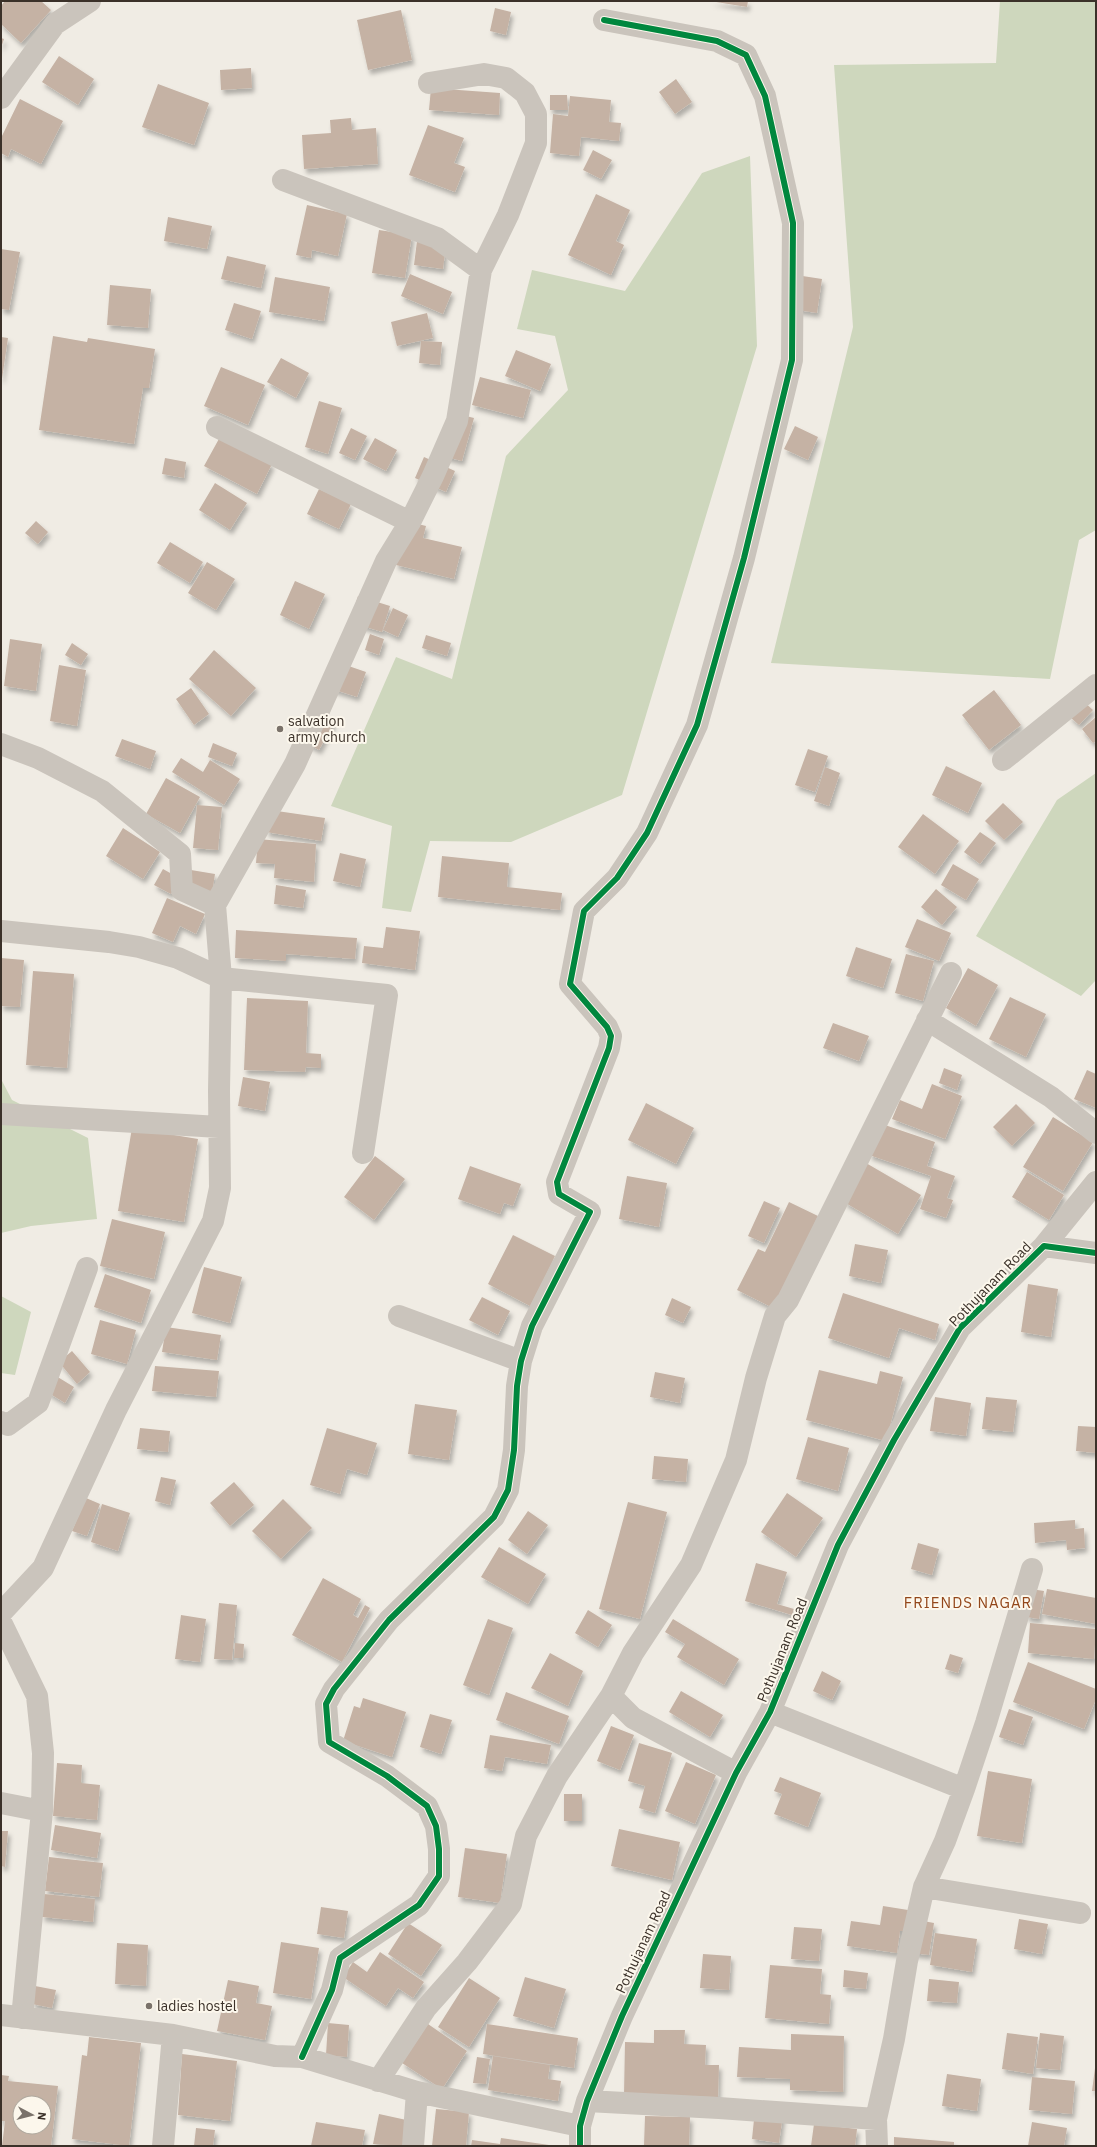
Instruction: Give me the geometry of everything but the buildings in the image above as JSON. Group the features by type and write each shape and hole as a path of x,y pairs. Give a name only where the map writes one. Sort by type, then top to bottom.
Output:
{"street":[{"path":"1,98 55,24 90,1"},
{"path":"302,2057 332,1990 340,1958 419,1905 438,1876 439,1849 436,1826 427,1806 387,1776 329,1742 326,1704 334,1689 389,1620 494,1517 508,1490 514,1450 517,1386 521,1361 532,1326 590,1212 559,1194 557,1182 609,1048 611,1036 607,1027 570,984 584,911 617,878 647,833 697,725 744,558 792,360 793,224 765,96 746,55 717,41 604,20"},
{"path":"1,1613 43,1568 116,1410 213,1221 220,1188 219,1127 221,978 215,905 295,764 386,561 410,522 434,476 457,421 481,270 508,215 536,143 536,114 525,93 506,78 484,74 428,82"},
{"path":"283,180 437,238 481,270"},
{"path":"217,427 410,522"},
{"path":"1003,760 1096,685"},
{"path":"1,744 38,758 102,791 180,854 182,890 215,905"},
{"path":"1,931 109,942 139,947 178,958 221,978 387,995 363,1153"},
{"path":"378,2081 426,2008 467,1962 511,1904 526,1836 557,1776 611,1696 633,1653 691,1565 736,1460 756,1378 775,1316 788,1300 926,1020 951,973"},
{"path":"926,1020 1051,1097 1096,1133"},
{"path":"1,1114 219,1127"},
{"path":"1044,1246 1096,1182"},
{"name":"Pothujanam Road","path":"580,2136 587,2101 622,2016 736,1773 770,1712 838,1545 917,1401 960,1328 1044,1246 1096,1253"},
{"path":"1,1422 8,1425 38,1403 87,1268"},
{"path":"399,1316 521,1361"},
{"path":"877,2146 876,2119 894,2039 907,1961 924,1887 964,1789 986,1723 1032,1569"},
{"path":"1,1622 37,1696 43,1753 42,1811 11,2016 173,2036 275,2056 302,2057 378,2081 580,2136"},
{"path":"611,1696 633,1718 736,1773"},
{"path":"770,1712 964,1789"},
{"path":"1,1803 42,1811"},
{"path":"924,1887 1080,1913"},
{"path":"163,2146 173,2036"},
{"path":"413,2146 417,2092"},
{"path":"587,2101 719,2108 876,2119"}],"green space":[{"path":"1000,1 1096,1 1096,530 1079,540 1050,679 771,663 853,327 834,65 996,63"},
{"path":"750,156 757,346 622,795 511,842 430,841 411,912 382,908 392,826 331,806 396,657 452,679 506,456 568,390 555,336 517,329 532,270 625,291 702,173"},
{"path":"1096,773 1096,980 1081,996 976,936 1057,800"},
{"path":"1,1079 12,1100 88,1138 97,1219 31,1226 1,1233"},
{"path":"1,1296 31,1312 15,1375 1,1373"}],"cycle path":[{"path":"302,2057 332,1990 340,1958 419,1905 439,1876 439,1849 436,1826 427,1806 387,1776 329,1742 326,1704 334,1689 389,1620 494,1517 508,1490 514,1450 517,1386 521,1361 532,1326 590,1212 559,1194 557,1182 609,1048 611,1036 607,1027 570,984 584,911 617,878 647,833 697,725 744,558 792,360 793,223 765,96 746,55 717,41 604,20"},
{"path":"580,2146 580,2126 587,2101 622,2016 736,1773 770,1712 838,1545 894,1440 960,1328 1044,1246 1096,1253"}],"place":[{"name":"salvation army church","path":"280,729"},
{"name":"ladies hostel","path":"149,2006"}],"district":[{"name":"FRIENDS NAGAR","path":"968,1602"}]}
